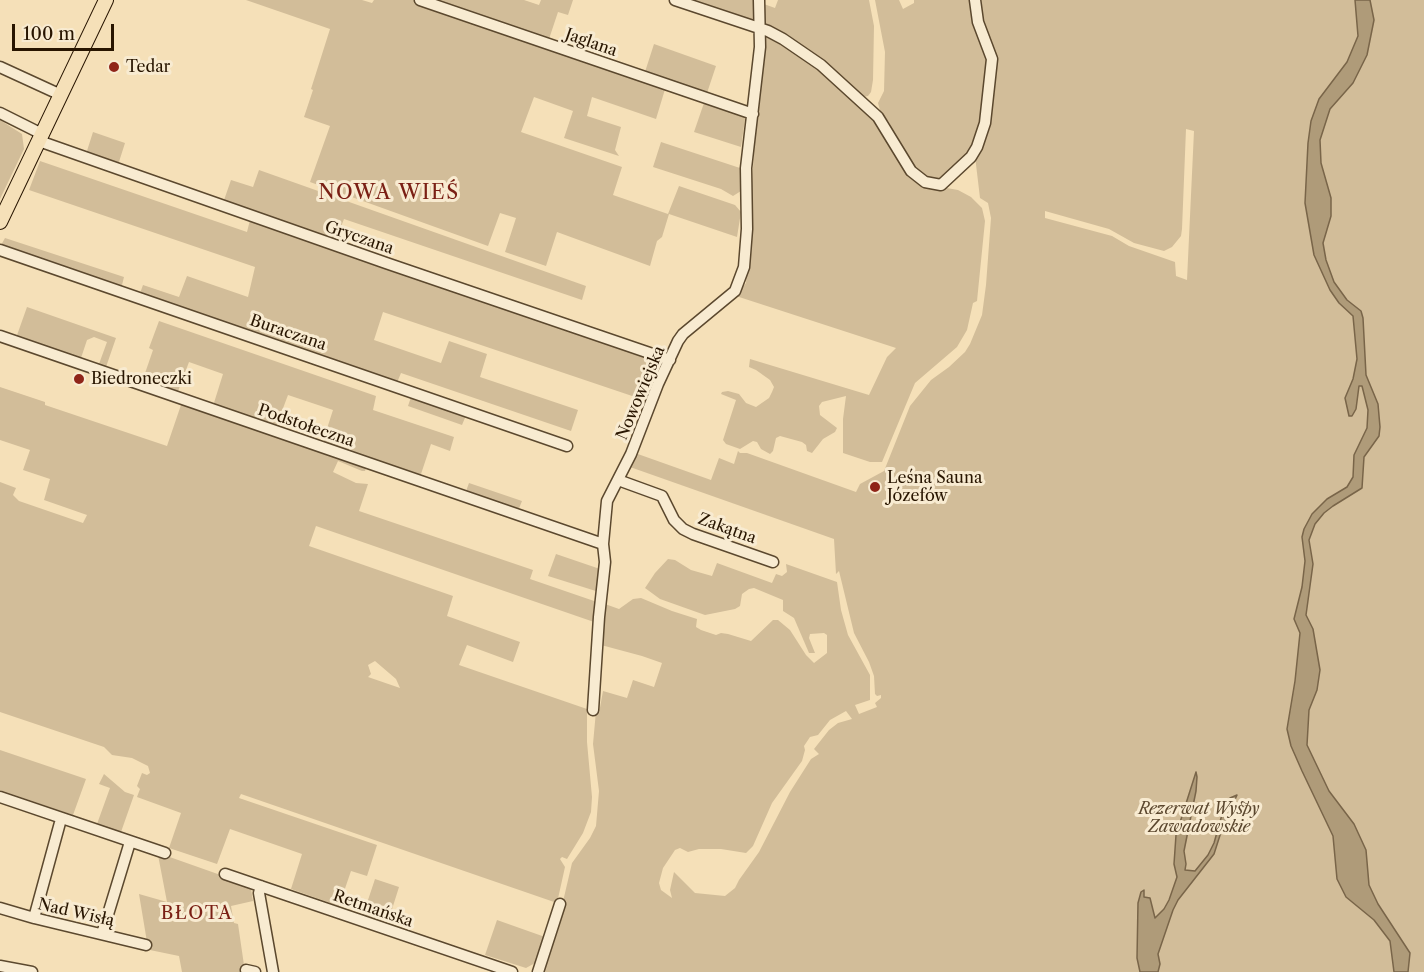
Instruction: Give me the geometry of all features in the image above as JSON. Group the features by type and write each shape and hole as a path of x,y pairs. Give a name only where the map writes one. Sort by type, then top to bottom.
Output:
{"main road":[{"path":"0,222 106,0"}],"street":[{"name":"Jaglana","path":"420,0 753,114"},
{"path":"675,0 758,28 783,39 821,65 878,117 911,171 926,182 941,185 971,157 985,123 992,59 978,22 975,0"},
{"name":"Nowowiejska","path":"593,710 605,562 603,544 607,501 632,451 669,360 683,334 735,291 744,267 747,229 746,168 760,47 759,0"},
{"path":"0,67 61,95"},
{"name":"Gryczana","path":"0,113 41,137 375,259 669,360"},
{"name":"Buraczana","path":"0,250 567,446"},
{"name":"Podstołeczna","path":"0,336 603,544"},
{"name":"Zakątna","path":"618,480 662,495 674,520 683,529 773,562"},
{"path":"0,797 165,853"},
{"path":"34,918 62,819"},
{"path":"102,934 130,842"},
{"name":"Retmańska","path":"225,874 512,972"},
{"path":"261,886 259,893 273,972"},
{"path":"538,972 560,904"},
{"name":"Nad Wisłą","path":"0,908 146,945"},
{"path":"0,966 33,972"}],"green space":[{"path":"246,0 362,0 372,3 374,0 415,0 666,86 656,119 592,97 587,116 621,127 615,150 619,156 564,138 573,111 534,97 521,132 622,167 613,195 668,214 679,186 735,205 741,212 737,237 669,214 662,237 657,241 650,266 557,232 546,266 505,252 516,218 500,213 488,246 310,182 330,126 304,117 330,29"},
{"path":"425,0 524,0 539,5 541,0 573,0 568,15 558,12 548,42"},
{"path":"683,0 755,0 754,24"},
{"path":"778,0 869,0 874,26 873,80 868,96 863,97 761,25 761,3 775,8"},
{"path":"875,0 899,0 903,9 914,3 914,0 971,0 973,21 984,42 989,59 985,109 974,149 941,179 930,179 918,171 900,147 889,122 881,114 878,103 884,91 885,52"},
{"name":"Rezerwat Wyspy Zawadowskie","path":"979,0 1424,0 1424,972 543,972 558,923 572,863 596,826 599,791 593,744 596,711 599,713 603,691 627,698 633,680 654,687 662,663 601,645 605,604 619,609 633,599 641,598 697,619 696,627 701,630 716,635 728,634 751,641 773,620 778,620 790,630 814,663 827,653 827,635 824,633 810,634 809,638 815,653 809,653 794,618 783,611 783,600 754,588 742,594 740,606 735,609 705,615 660,599 645,588 668,559 675,560 691,570 712,576 717,563 772,583 776,574 782,576 787,572 786,564 837,582 848,635 870,675 870,700 855,705 859,714 877,707 875,703 881,695 875,694 874,676 854,633 839,571 836,574 834,539 630,467 635,453 711,480 719,458 734,464 738,451 856,492 860,484 884,471 910,406 931,380 965,352 982,315 991,218 988,203 980,198 975,156 992,100 996,69 994,52 981,20","holes":["1186,129 1194,131 1187,280 1176,276 1175,262 1129,246 1112,236 1045,218 1045,211 1109,229 1134,243 1164,251 1172,247 1181,236 1182,229","846,711 852,719 838,723 829,730 814,749 819,754 811,759 790,792 759,852 735,888 725,896 695,893 674,872 670,890 672,898 661,890 659,883 663,868 675,850 680,848 688,852 699,849 721,849 746,853 753,846 772,803 802,761 804,746 810,737 818,735 830,720"]},
{"path":"762,32 822,69 880,123 894,154 941,187 958,190 971,197 982,208 985,221 977,301 973,303 967,330 957,347 915,383 882,462 870,462 843,453 846,396 822,402 819,406 820,415 837,428 835,432 823,439 812,453 807,451 806,445 802,442 780,436 776,438 770,454 761,449 757,442 753,441 740,449 726,444 723,440 736,400 721,394 722,392 739,394 746,403 756,407 769,398 774,387 770,380 749,367 750,359 869,395 887,357 896,348 736,296 746,283 756,118 761,86"},
{"path":"654,44 716,66 706,96 644,75"},
{"path":"705,100 742,113 745,119 741,147 694,132"},
{"path":"0,120 22,134 24,149 0,199"},
{"path":"93,132 125,143 118,165 86,154"},
{"path":"661,142 743,169 741,191 733,196 721,189 653,167"},
{"path":"40,161 247,232 250,220 663,360 647,401 383,312 374,340 441,363 449,341 487,354 480,377 578,410 571,431 401,373 396,385 139,296 143,285 179,297 187,276 248,297 255,267 29,190"},
{"path":"259,170 586,286 582,300 344,219 335,242 223,203 231,180 253,187"},
{"path":"5,238 124,277 121,289 0,247"},
{"path":"27,307 116,338 106,367 99,364 107,342 94,337 87,340 81,358 68,354 67,356 16,338"},
{"path":"159,321 376,396 373,410 454,437 450,451 431,444 420,477 322,444 333,410 288,395 276,427 213,406 223,374 189,362 177,394 142,382 153,350 149,348"},
{"path":"0,387 45,402 45,405 167,446 182,402 367,466 365,471 362,471 338,461 333,472 356,483 368,484 359,511 533,570 530,579 597,602 594,622 316,526 309,546 453,596 447,616 520,642 513,662 467,645 459,665 587,709 591,812 583,833 567,859 562,857 560,859 565,867 557,903 241,794 239,798 377,845 367,876 351,871 339,906 291,889 302,854 230,829 217,864 169,848 181,813 137,797 140,789 137,786 142,773 147,775 150,773 148,766 132,758 112,755 104,747 0,712 0,482 16,488 13,495 19,501 83,523 87,515 44,500 50,479 23,470 30,450 0,440","holes":["375,661 396,679 400,688 368,677 371,674 368,665"]},
{"path":"412,394 467,413 462,425 408,406"},
{"path":"469,483 522,501 518,511 465,494"},
{"path":"556,554 600,569 599,592 548,576"},
{"path":"0,750 86,779 73,815 0,790"},
{"path":"104,774 125,792 134,795 121,832 97,824 110,788 99,784"},
{"path":"158,855 164,855 246,884 251,889 253,901 231,906 234,923 238,924 245,972 182,972 179,956 145,949 147,942 139,894 167,902"},
{"path":"375,879 399,887 388,922 363,915"},
{"path":"497,920 545,937 541,956 535,963 526,968 485,955"}],"shaded area":[{"path":"1355,0 1370,0 1374,20 1367,55 1353,83 1330,109 1320,140 1321,163 1331,198 1331,216 1323,243 1334,282 1347,300 1361,311 1366,375 1378,404 1380,427 1379,436 1364,457 1362,488 1324,513 1315,524 1309,540 1313,564 1306,615 1313,629 1320,670 1317,690 1309,710 1307,745 1329,791 1354,824 1366,850 1369,885 1378,904 1410,953 1408,972 1394,972 1390,941 1374,920 1346,897 1337,879 1333,836 1291,746 1287,729 1300,633 1294,619 1302,587 1305,561 1302,537 1304,529 1312,514 1327,499 1347,487 1353,477 1354,455 1367,428 1368,410 1362,386 1359,386 1356,409 1352,416 1349,416 1345,398 1353,379 1357,359 1353,316 1339,303 1330,290 1314,255 1305,203 1311,121 1319,99 1347,62 1358,36"},
{"path":"1196,772 1196,791 1184,851 1185,870 1195,871 1208,855 1214,843 1225,804 1237,795 1214,854 1178,900 1173,910 1158,954 1160,964 1158,972 1140,972 1137,958 1138,903 1141,892 1144,890 1144,897 1150,898 1155,918 1169,900 1177,877 1174,864 1176,835"}],"place":[{"name":"Tedar","path":"114,67"},
{"name":"Biedroneczki","path":"79,379"},
{"name":"Leśna Sauna Józefów","path":"875,487"}],"district":[{"name":"NOWA WIEŚ","path":"389,193"},
{"name":"BŁOTA","path":"197,914"}]}
